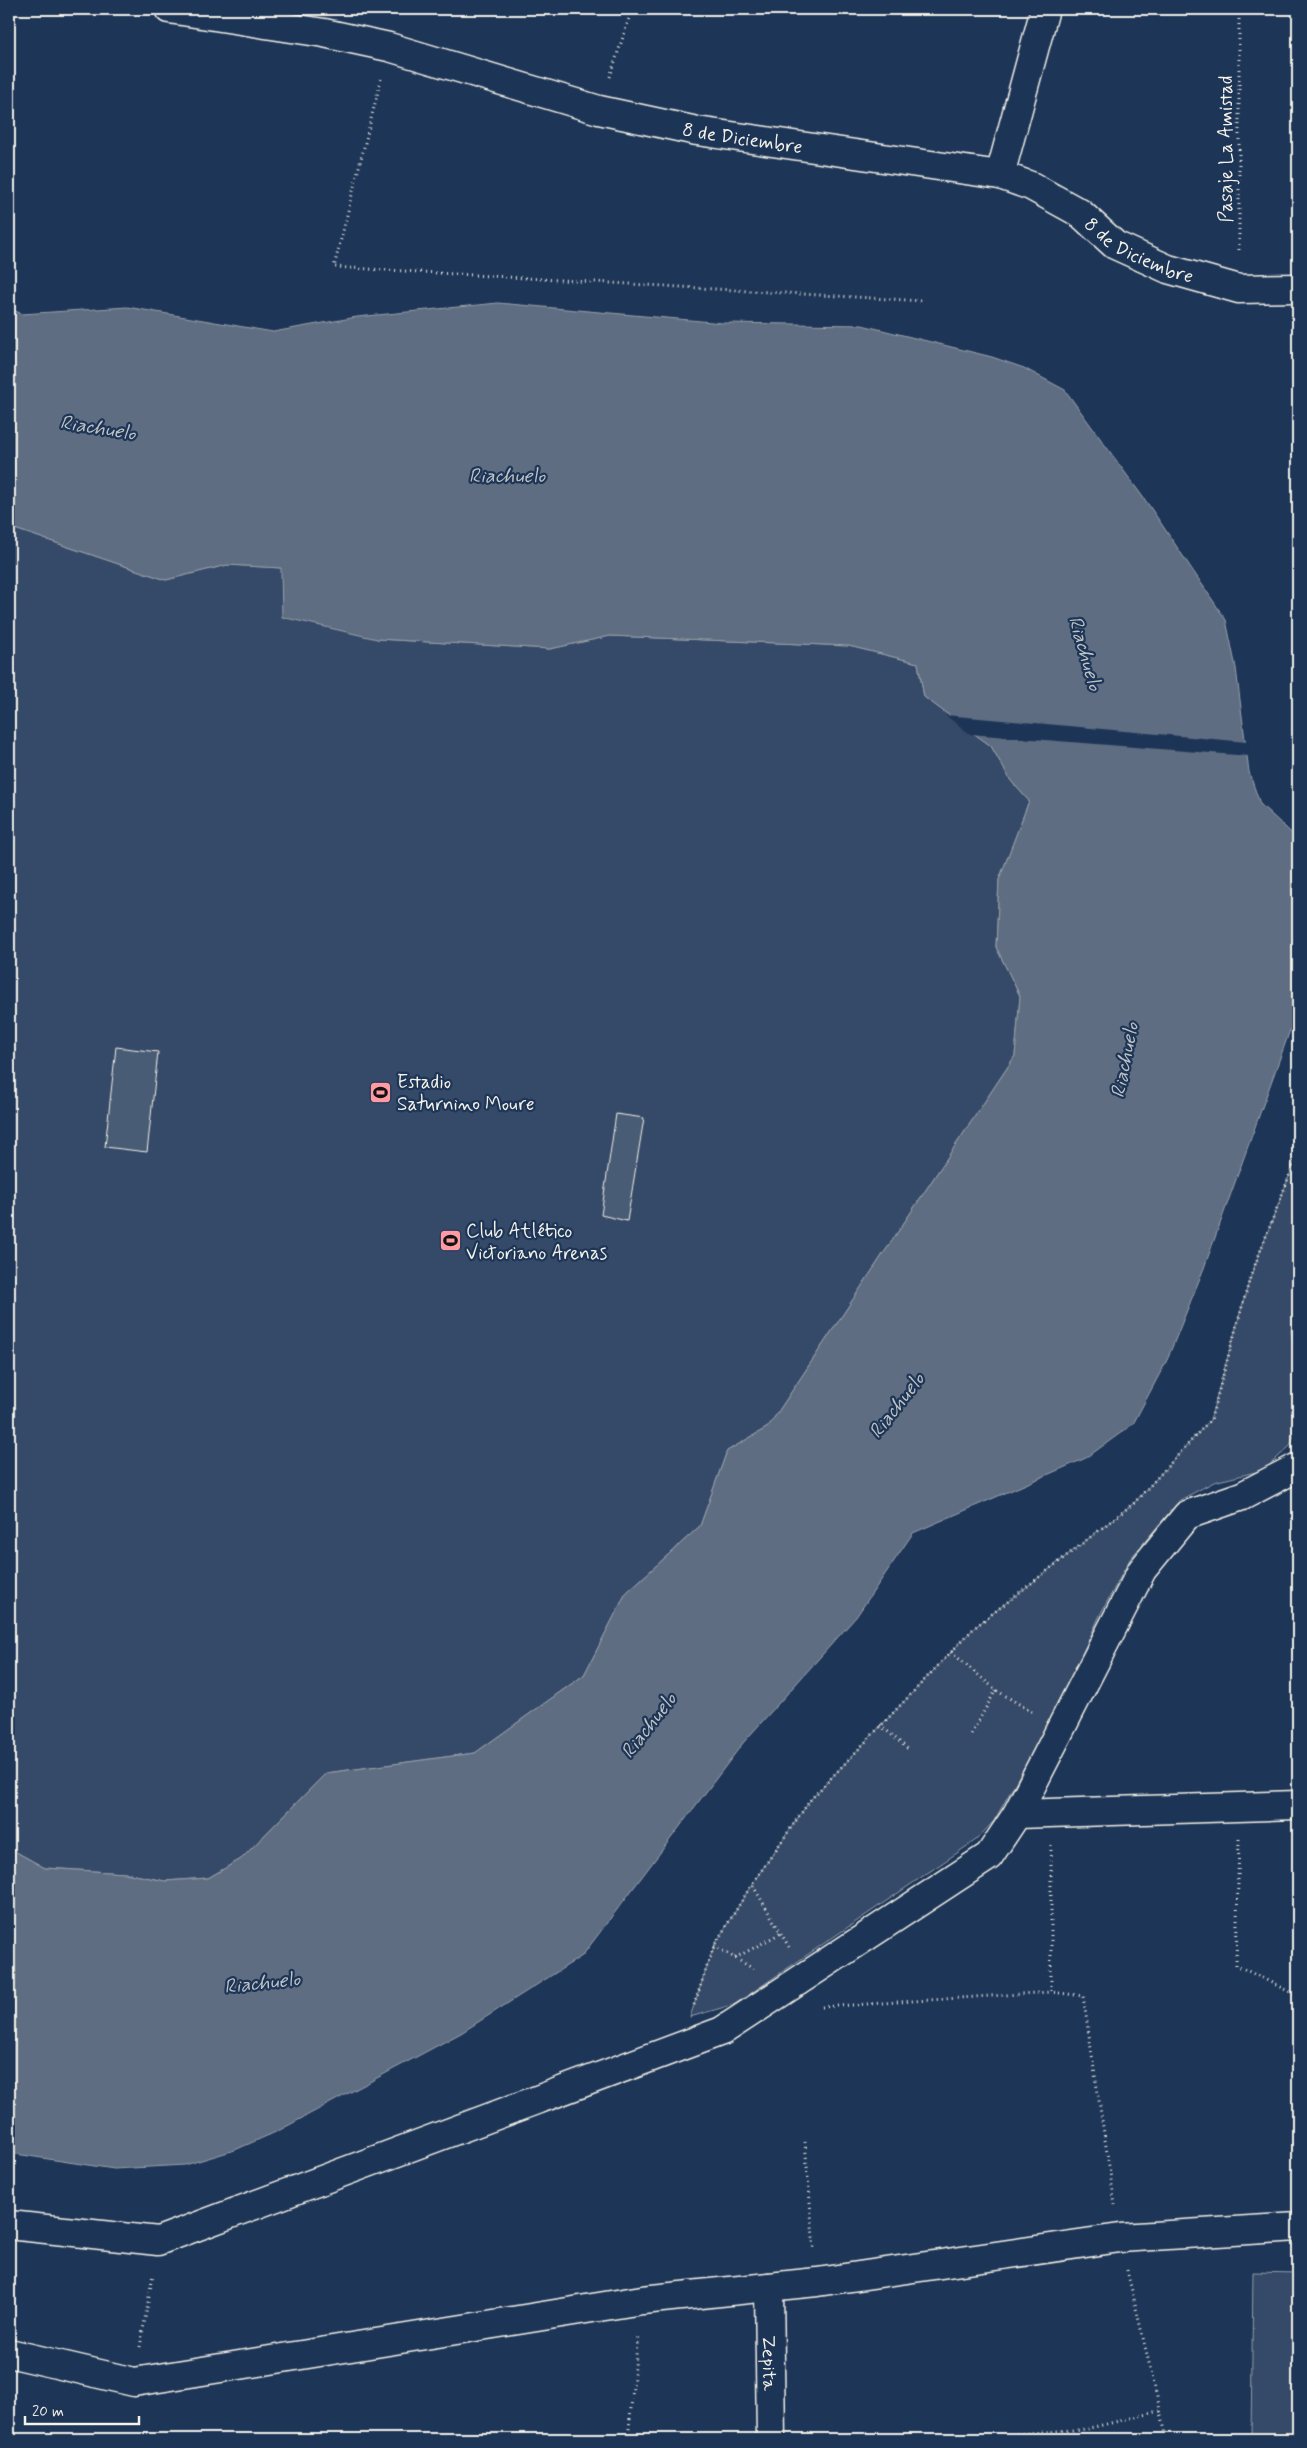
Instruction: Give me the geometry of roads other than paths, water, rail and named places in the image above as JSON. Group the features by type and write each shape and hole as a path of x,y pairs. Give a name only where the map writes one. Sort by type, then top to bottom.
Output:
{"street":[{"name":"8 de Diciembre","path":"170,9 324,33 389,47 599,110 697,131 1000,175 1031,186 1080,214 1115,245 1168,269 1239,289 1298,288"},
{"path":"1000,175 1038,11"},
{"path":"9,2225 158,2242 722,2031 989,1856 1017,1814 1142,1570 1187,1515 1242,1496 1298,1467"},
{"path":"1017,1814 1240,1809 1298,1805"},
{"path":"9,2353 134,2382 642,2300 817,2282 1120,2238 1298,2227"},
{"name":"Zepita","path":"769,2287 771,2439"}],"water":[{"name":"Riachuelo","path":"498,303 723,323 862,325 992,357 1024,368 1065,390 1148,504 1226,620 1236,668 1249,772 1260,804 1298,839 1298,1008 1204,1268 1167,1360 1133,1424 1086,1458 913,1533 856,1617 743,1743 582,1956 461,2033 278,2131 235,2150 185,2165 114,2169 9,2153 9,1848 45,1868 125,1873 165,1881 208,1878 241,1859 326,1773 475,1753 584,1675 626,1593 700,1526 727,1451 768,1427 1015,1056 1020,996 996,947 999,880 1029,801 1011,781 991,746 924,697 918,663 849,646 610,636 550,649 377,639 282,617 281,568 227,565 166,580 9,527 9,308 22,314 127,307 273,332 357,317"}],"place":[{"name":"Estadio Saturnino Moure","path":"381,1092"},
{"name":"Club Atlético Victoriano Arenas","path":"450,1241"}]}
